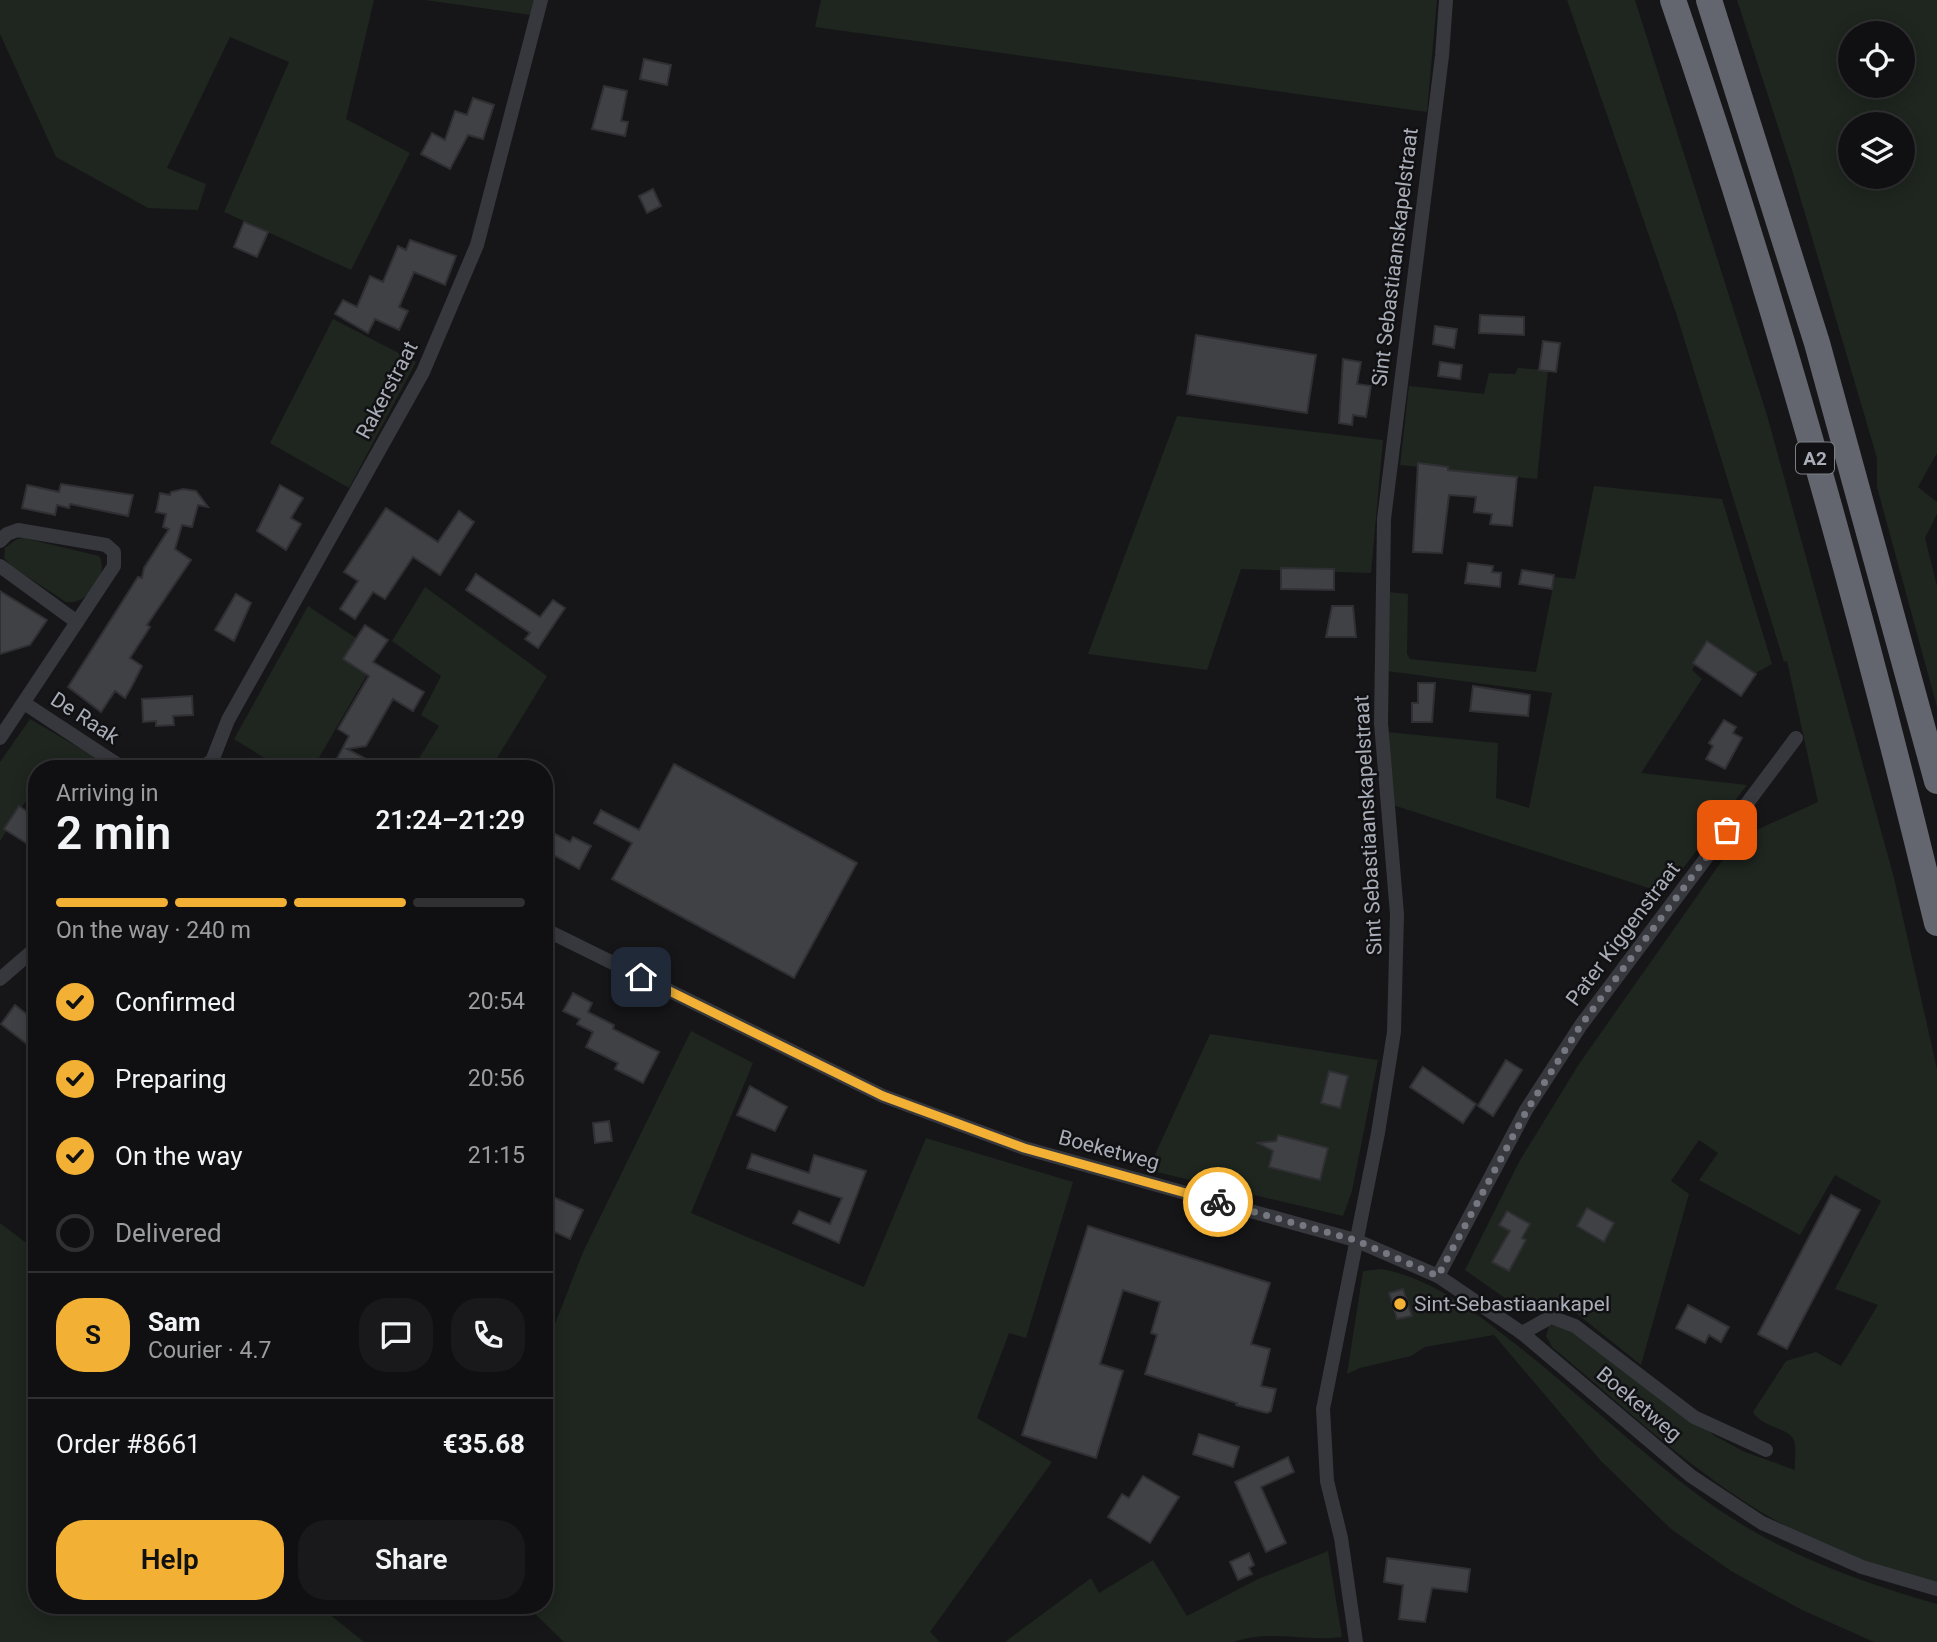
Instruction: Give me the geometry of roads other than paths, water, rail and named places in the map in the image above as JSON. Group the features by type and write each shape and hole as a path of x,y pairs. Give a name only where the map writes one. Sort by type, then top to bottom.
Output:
{"highway":[{"name":"A2","path":"1673,0 1784,351 1860,614 1937,923"},
{"name":"A2","path":"1709,0 1817,343 1937,781"}],"street":[{"name":"Rakerstraat","path":"208,760 228,720 423,372 477,245 541,0"},
{"name":"Sint Sebastiaanskapelstraat","path":"1356,1642 1341,1538 1328,1481 1323,1409 1378,1133 1394,1032 1397,914 1381,723 1384,519 1442,56 1446,0"},
{"name":"De Raak","path":"0,541 7,534 18,530 106,545 114,552 114,566 0,738"},
{"path":"0,566 77,622"},
{"name":"De Raak","path":"24,703 111,760"},
{"name":"Pater Kiggenstraat","path":"1438,1276 1527,1110 1581,1025 1796,738"},
{"name":"Boeketweg","path":"553,933 883,1096 1024,1148 1355,1240 1438,1276 1522,1333 1691,1476 1762,1523 1861,1567 1937,1589"},
{"path":"0,979 28,955"},
{"path":"1522,1333 1551,1317 1575,1326 1694,1417 1766,1450"}],"place":[{"name":"Sint-Sebastiaankapel","path":"1400,1304"}]}
